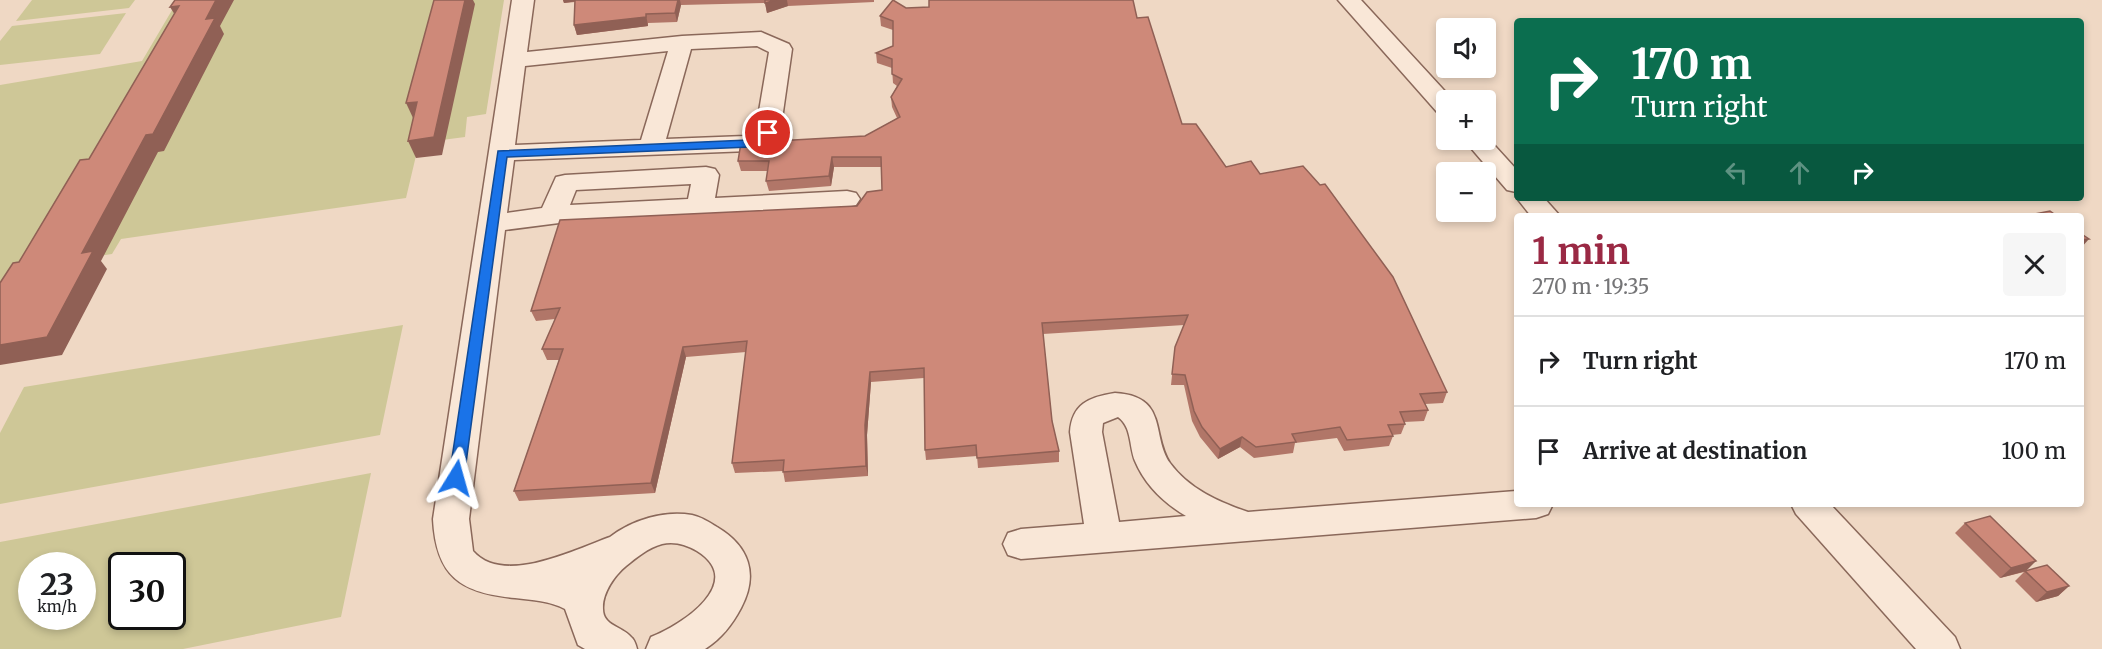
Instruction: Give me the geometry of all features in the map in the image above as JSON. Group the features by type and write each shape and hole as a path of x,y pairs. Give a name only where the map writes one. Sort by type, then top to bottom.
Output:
{"street":[{"path":"523,0 451,519 450,542 459,562 477,575 495,582 549,586 593,633 608,646 618,649"},
{"path":"1349,0 1436,96"},
{"path":"502,153 750,143 768,133 781,49 761,39 682,42 515,60"},
{"path":"651,147 682,42"},
{"path":"1485,150 1514,182"},
{"path":"492,223 700,205 847,199"},
{"path":"1532,201 1543,213"},
{"path":"1104,538 1086,432 1087,418 1107,406 1122,405 1138,416 1152,463 1174,488 1209,513 1250,526"},
{"path":"1021,544 1514,506"},
{"path":"1811,507 1941,649"},
{"path":"517,582 582,564 657,531 676,529 710,538 722,549 730,562 732,579 728,598 716,617 698,634 666,649"},
{"path":"585,622 592,577 604,561 620,548"}],"shaded area":[{"path":"32,0 135,0 129,8 16,21"},
{"path":"178,0 504,0 486,114 467,117 465,137 419,143 406,198 121,239 112,254 24,267 0,309 0,85 142,61"},
{"path":"126,13 100,54 0,65 0,41 12,26"},
{"path":"403,325 380,435 0,504 0,433 24,387"},
{"path":"371,473 341,617 183,649 0,649 0,542"}],"building":[{"path":"175,0 216,0 206,19 215,18 153,134 146,135 82,253 93,251 47,337 0,345 0,283 13,263 19,262 80,160 89,159 179,6 170,7"},
{"path":"434,0 465,0 434,137 408,141 417,102 406,103"},
{"path":"575,0 678,0 675,13 646,14 646,17 574,25"},
{"path":"893,0 906,8 929,7 929,0 1133,0 1137,18 1148,17 1182,124 1196,124 1226,167 1251,161 1260,174 1303,166 1320,185 1325,184 1393,277 1447,392 1420,394 1428,410 1400,412 1405,424 1388,425 1393,436 1347,440 1340,427 1292,434 1296,442 1256,447 1242,437 1220,449 1202,427 1194,411 1185,375 1172,374 1175,347 1188,315 1042,323 1052,421 1059,451 977,458 976,445 925,450 924,368 870,372 865,425 866,466 783,472 784,460 732,463 747,341 683,347 651,483 514,491 563,349 542,349 560,308 531,311 560,220 857,206 867,192 882,190 881,157 832,157 829,176 766,181 769,161 738,161 741,143 865,136 900,117 891,97 902,79 892,74 892,59 876,53 893,46 893,21 880,16"},
{"path":"1990,516 2036,561 2011,568 1965,523"},
{"path":"2047,565 2069,586 2047,592 2025,571"}],"route":[{"path":"456,478 502,153 750,143 768,133"}]}
